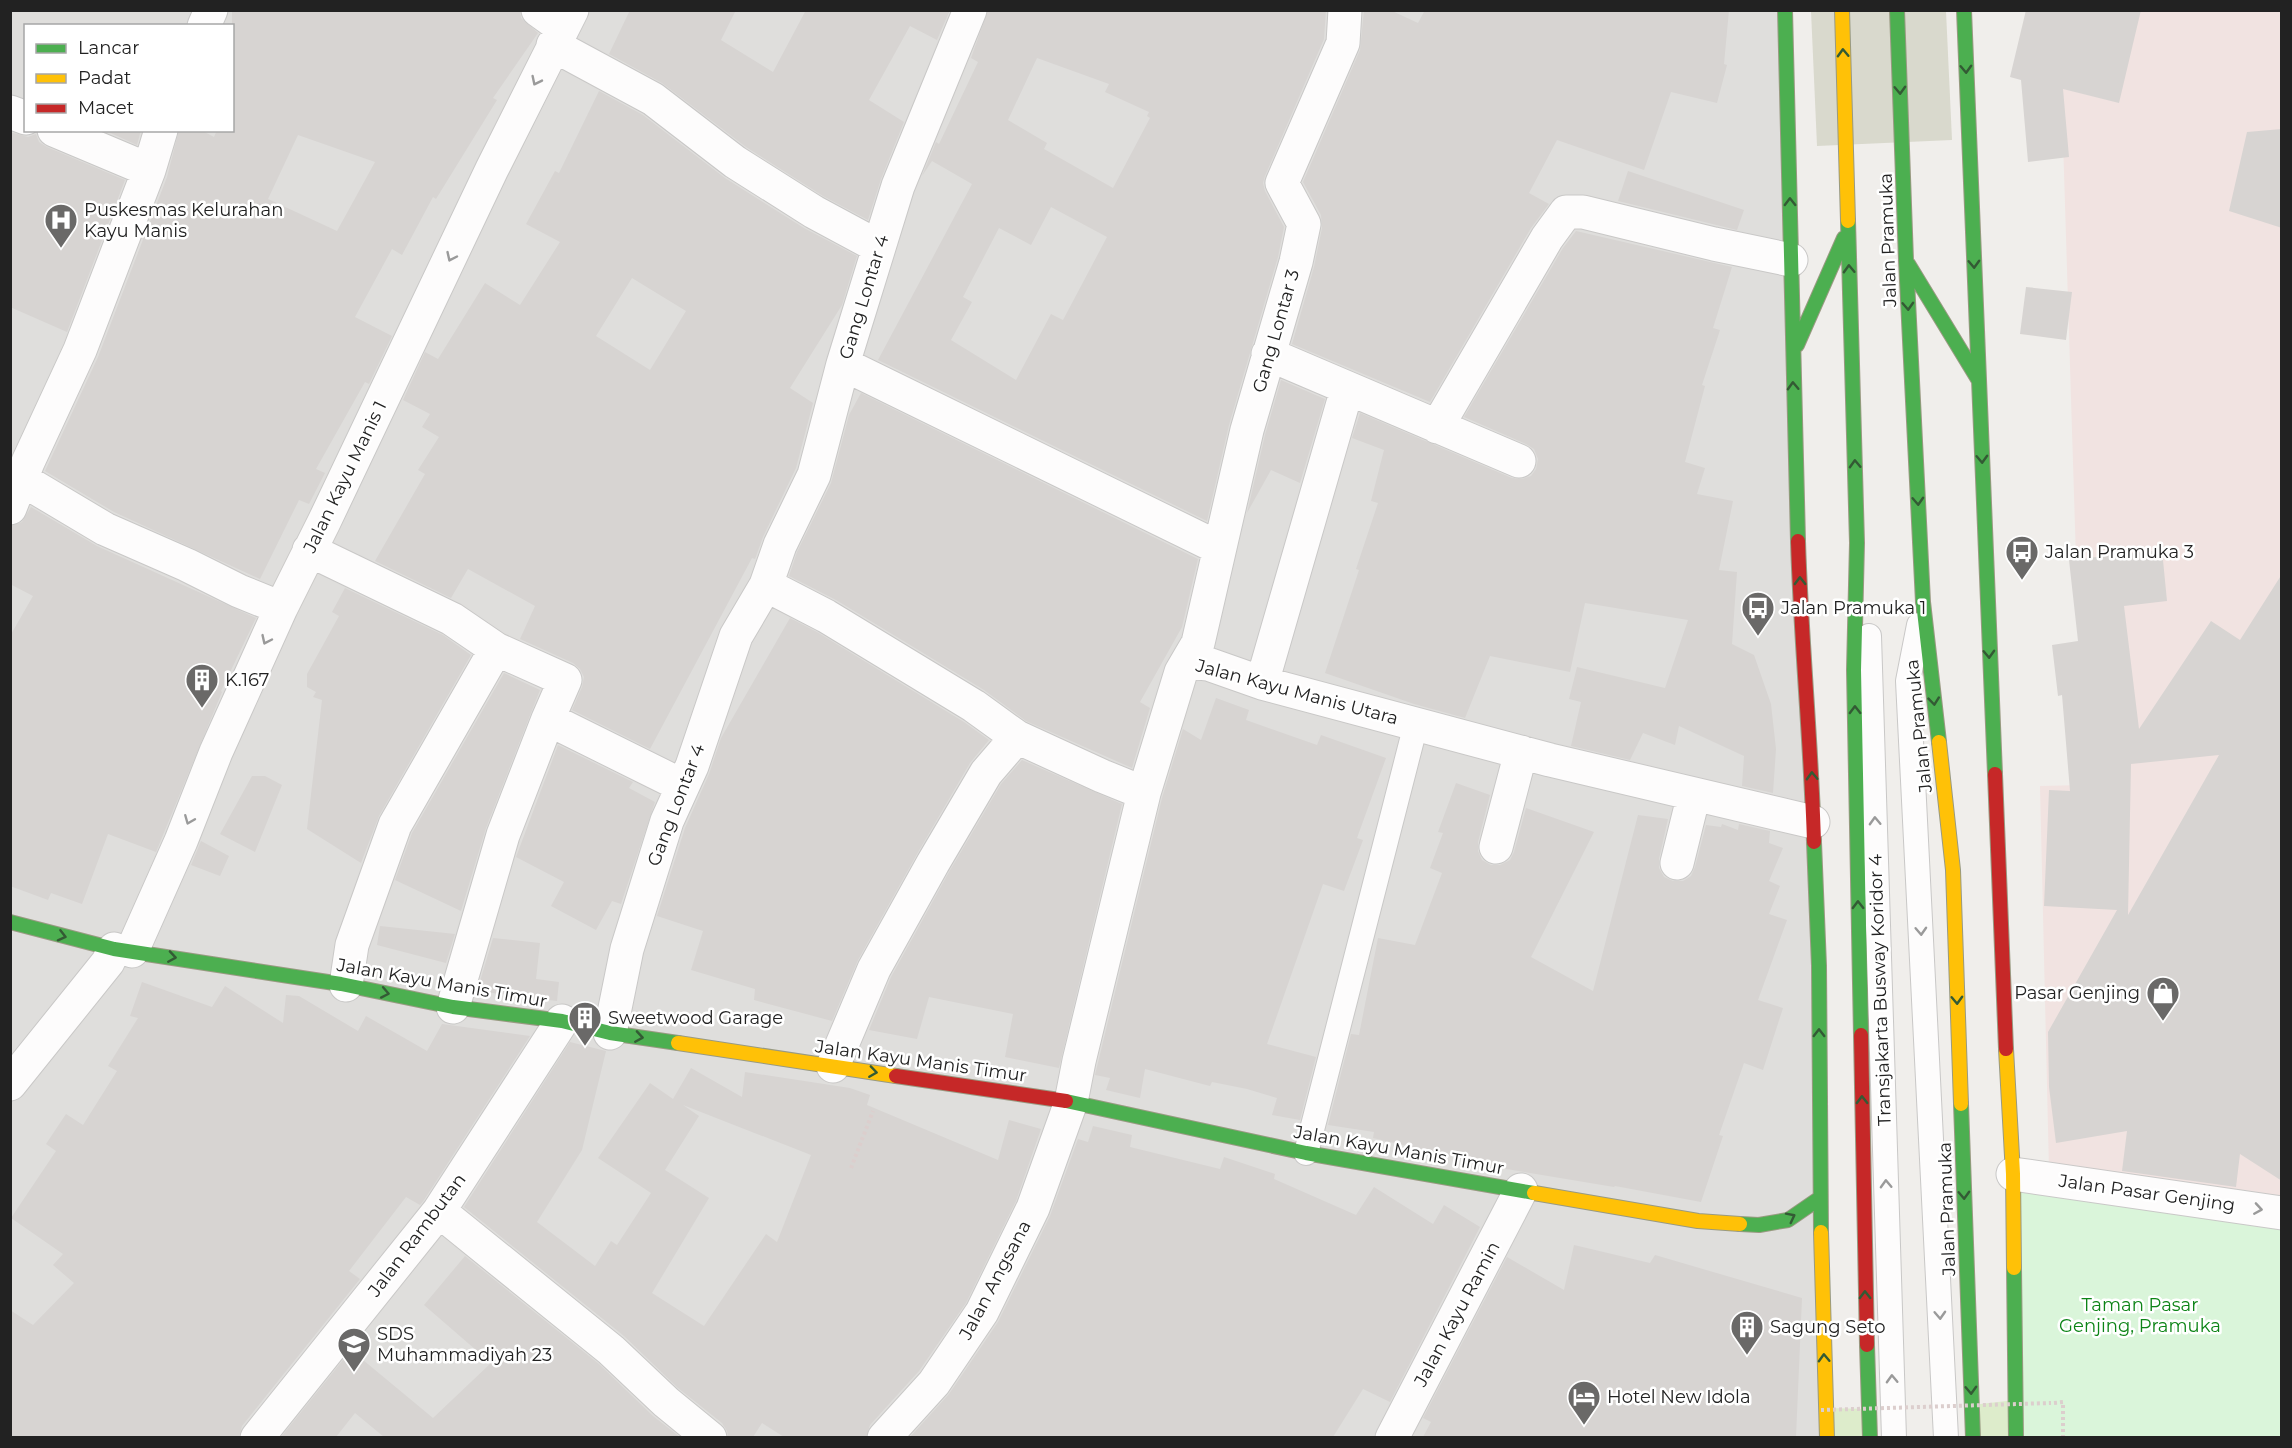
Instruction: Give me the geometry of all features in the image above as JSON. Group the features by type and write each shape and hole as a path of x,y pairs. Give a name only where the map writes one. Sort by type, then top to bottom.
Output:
{"main road":[{"path":"1785,10 1792,357 1801,636 1811,747 1819,966 1820,1198 1827,1437"},
{"path":"1842,10 1857,543 1854,681 1870,1437"},
{"name":"Jalan Pramuka","path":"1897,10 1906,260 1923,602 1953,870 1973,1437"},
{"path":"1964,10 2007,1082 2013,1174 2016,1437"},
{"path":"1792,357 1848,228"},
{"path":"1906,260 1979,381"},
{"name":"Jalan Kayu Manis Timur","path":"10,922 123,950 346,985 453,1007 562,1021 610,1033 888,1074 1064,1122 1306,1153 1698,1221 1759,1225 1788,1220 1820,1198"}],"street":[{"path":"205,24 211,10"},
{"name":"Gang Lontar 4","path":"610,1033 627,949 661,840 704,732 736,636 766,585 780,545 814,475 843,364 898,186 970,10"},
{"name":"Gang Lontar 3","path":"1187,662 1198,643 1219,548 1268,354 1296,262 1304,224 1281,183 1343,43 1345,10"},
{"path":"557,24 735,162 814,212 879,247"},
{"name":"Jalan Kayu Manis 1","path":"10,1084 108,962 123,950 181,841 216,752 281,608 557,24"},
{"path":"59,132 149,170"},
{"path":"161,132 80,350 16,494 105,529 281,608"},
{"path":"1437,427 1547,238 1566,212 1583,212 1791,260"},
{"path":"1268,354 1519,461"},
{"path":"843,364 1219,548"},
{"path":"1262,683 1343,403"},
{"path":"309,550 452,619 496,649 565,680 503,835 453,1007"},
{"path":"766,585 844,627 974,706 1017,737 1144,793"},
{"path":"346,985 352,945 395,825 496,649"},
{"name":"Jalan Kayu Manis Utara","path":"1064,1122 1144,793 1181,672 1187,662 1208,664 1262,683 1521,752 1813,822"},
{"path":"548,719 682,786"},
{"path":"833,1066 874,969 933,862 986,773 1017,737"},
{"path":"1496,847 1521,752"},
{"path":"1677,863 1694,794"},
{"name":"Jalan Rambutan","path":"257,1437 440,1211 562,1021"},
{"name":"Jalan Angsana","path":"884,1437 934,1383 982,1312 1033,1208 1064,1122"},
{"name":"Jalan Pasar Genjing","path":"2013,1174 2282,1213"},
{"name":"Jalan Kayu Ramin","path":"1392,1437 1521,1190"},
{"path":"440,1211 611,1350 666,1402 710,1437"}],"lane":[{"name":"Transjakarta Busway Koridor 4","path":"1857,543 1870,639 1894,1437"},
{"path":"1923,602 1908,681 1946,1437"},
{"path":"1306,1153 1416,724"}],"path":[{"path":"851,1168 888,1074"},
{"path":"1821,1410 2063,1402 2063,1437"}],"shaded area":[{"path":"10,11 1785,11 1829,1437 11,1437"},
{"path":"1811,11 1946,11 1952,140 1817,146"},
{"path":"2059,11 2281,11 2281,1207 2049,1171 2040,786 2083,785"}],"green space":[{"name":"Taman Pasar Genjing, Pramuka","path":"2013,1174 2281,1211 2281,1437 2019,1437"},
{"path":"2015,1400 2016,1437 1973,1437 1972,1405"},
{"path":"1826,1408 1869,1409 1870,1437 1827,1437"}],"building":[{"path":"232,10 520,10 521,18 538,33 493,98 497,100 436,199 433,197 402,255 392,249 355,317 392,336 369,384 365,382 316,469 325,473 309,504 299,500 260,579 114,512 45,471 98,357 167,177 178,132 205,132 214,137 216,132 234,132","holes":["298,135 375,162 337,231 268,199"]},
{"path":"630,10 736,10 721,40 773,72 806,10 950,10 937,40 910,26 869,100 904,122 881,179 868,220 823,196 746,147 662,83 609,54"},
{"path":"988,10 1326,10 1324,39 1263,183 1284,227 1278,257 1229,425 1207,521 878,360 972,184 932,161 922,176 936,142 939,144 978,62 971,58","holes":["1037,58 1109,84 1105,92 1149,112 1147,116 1150,118 1113,188 1044,149 1047,143 1008,120","1051,207 1107,237 1063,320 1051,314 1016,380 951,340 972,302 963,297 999,228 1031,245"]},
{"path":"1364,10 1390,10 1418,23 1425,10 1729,10 1724,64 1727,65 1717,103 1671,92 1644,170 1557,140 1529,193 1549,204 1531,228 1430,402 1292,344 1314,267 1322,228 1321,215 1303,182 1360,50"},
{"path":"2026,10 2141,10 2119,103 2063,89 2069,157 2028,162 2021,80 2010,77"},
{"path":"599,91 643,115 725,178 804,228 857,256 842,305 790,388 813,403 796,468 755,559 752,558 650,749 572,710 584,677 580,669 573,663 520,639 535,606 468,569 451,598 375,561 425,474 418,470 439,437 422,427 430,414 403,400 425,352 438,359 485,283 520,305 560,242 526,224 555,171 559,173","holes":["632,278 686,311 650,370 596,336"]},
{"path":"2282,129 2282,228 2229,211 2247,132"},
{"name":"Puskesmas Kelurahan Kayu Manis","path":"10,132 28,137 36,134 39,142 47,147 125,180 67,332 10,307"},
{"path":"108,132 140,132 137,145"},
{"path":"1628,171 1744,210 1737,230 1618,201"},
{"path":"1576,231 1732,267 1713,328 1720,330 1702,385 1705,386 1685,462 1705,468 1697,494 1733,501 1719,570 1737,572 1732,644 1754,655 1771,704 1776,749 1773,793 1742,786 1744,756 1679,726 1675,745 1643,733 1630,760 1571,746 1581,702 1569,699 1577,667 1665,688 1688,620 1585,603 1570,672 1490,656 1465,718 1414,704 1325,673 1359,570 1356,569 1378,503 1371,501 1384,450 1352,438 1360,413 1512,478 1522,479 1531,476 1536,469 1538,459 1534,449 1464,417 1563,248"},
{"path":"2026,287 2072,292 2066,340 2020,334"},
{"path":"1281,380 1325,399 1300,483 1271,470 1247,513 1265,435"},
{"path":"861,393 1198,559 1182,627 1140,702 1150,708 1132,768 1026,721 984,690 836,600 789,576 797,552 831,483 849,415"},
{"path":"31,507 97,546 256,618 221,691 156,852 108,834 82,904 51,893 48,900 10,886 10,636 33,596 10,584 10,526 22,522"},
{"name":"Pasar Genjing","path":"2162,550 2167,601 2124,606 2139,729 2211,621 2240,640 2282,574 2282,1181 2240,1154 2236,1187 2122,1171 2127,1131 2056,1143 2049,1087 2048,1032 2117,910 2044,906 2049,790 2070,791 2062,695 2058,696 2052,645 2078,641 2069,560","holes":["2219,755 2128,915 2131,764"]},
{"path":"345,588 443,635 471,655 379,816 361,863 307,829 322,700 313,697 316,692 307,687 307,674 339,616 332,612"},
{"path":"790,618 817,632 964,722 989,740 970,763 917,854 858,960 832,1021 754,1000 755,989 691,970 703,931 657,916 685,828 709,774 721,738"},
{"path":"504,673 540,690 486,828 461,911 395,880 412,833"},
{"path":"1216,698 1249,710 1246,720 1317,745 1321,735 1386,758 1357,838 1363,840 1344,891 1323,884 1267,1044 1316,1057 1300,1120 1272,1115 1277,1098 1247,1089 1212,1082 1210,1086 1145,1069 1140,1098 1106,1090 1110,1078 1095,1075 1162,798 1183,729 1201,740"},
{"path":"558,745 633,782 629,788 655,802 621,904 612,901 596,930 551,906 564,882 516,857"},
{"path":"1022,760 1122,804 1059,1068 1005,1057 1013,1014 929,997 917,1039 869,1030 891,977 949,872 1001,784"},
{"path":"252,776 265,776 282,785 255,852 220,834"},
{"path":"1456,783 1490,795 1478,842 1478,851 1482,860 1491,865 1500,865 1510,860 1526,808 1594,832 1531,957 1593,991 1638,815 1668,819 1659,868 1664,877 1673,881 1683,881 1691,876 1706,825 1721,827 1722,824 1738,830 1739,824 1770,831 1769,843 1783,848 1769,881 1780,886 1769,914 1787,920 1758,1000 1783,1008 1763,1070 1744,1063 1719,1135 1723,1136 1701,1202 1471,1163 1472,1161 1373,1138 1374,1132 1328,1125 1351,1034 1359,1035 1378,938 1415,945 1442,873 1430,868 1443,833 1438,832"},
{"path":"201,841 229,856 220,876 191,865"},
{"path":"380,926 455,934 446,963 377,945"},
{"path":"493,938 540,943 536,979 559,982 557,1001 477,991"},
{"path":"142,982 212,1007 225,986 283,1023 286,995 299,996 358,1031 366,1016 427,1051 442,1024 530,1036 424,1200 420,1205 406,1197 349,1271 360,1279 242,1426 239,1437 10,1437 10,1310 33,1325 74,1283 53,1265 63,1254 11,1218 56,1151 46,1144 66,1114 83,1125 117,1071 108,1066 138,1018 130,1016"},
{"path":"570,1042 606,1051 582,1150 537,1222 595,1266 611,1241 617,1245 651,1193 598,1158 650,1083 673,1099 691,1068 742,1097 745,1072 850,1088 870,1095 867,1105 998,1160 1009,1120 1041,1129 1016,1201 966,1303 919,1371 870,1425 866,1437 784,1437 762,1423 753,1437 728,1437 722,1423 678,1388 624,1336 464,1207","holes":["683,1105 811,1155 777,1242 766,1234 704,1326 652,1293 709,1198 665,1170 699,1116"]},
{"path":"1093,1126 1132,1135 1130,1147 1220,1169 1224,1157 1275,1174 1274,1179 1356,1215 1374,1187 1433,1224 1444,1205 1480,1227 1390,1402 1363,1389 1333,1437 910,1437 949,1394 998,1322 1050,1216 1078,1139 1088,1142"},
{"path":"1574,1245 1650,1263 1655,1255 1802,1298 1796,1437 1423,1437 1431,1422 1423,1418 1507,1257 1564,1290"},
{"path":"465,1256 599,1364 653,1416 680,1437 384,1437 355,1413 336,1437 281,1437 351,1350 433,1418 491,1363 424,1305"}],"traffic: fast":[{"path":"1785,10 1798,541"},
{"path":"1897,10 1906,260 1923,602 1939,742"},
{"path":"1964,10 1995,774"},
{"path":"1848,221 1857,543 1854,670 1861,1035"},
{"path":"1797,345 1844,238"},
{"path":"1908,264 1978,379"},
{"path":"1814,842 1819,966 1821,1232"},
{"path":"10,922 114,949 341,984 453,1007 562,1021 610,1033 678,1043"},
{"path":"1066,1101 1306,1153 1534,1193"},
{"path":"1961,1104 1973,1438"},
{"path":"1740,1224 1759,1225 1788,1220 1820,1198"},
{"path":"2014,1268 2016,1438"},
{"path":"1867,1345 1870,1438"}],"traffic: slow":[{"path":"1842,10 1848,221"},
{"path":"1939,742 1953,870 1961,1104"},
{"path":"678,1043 896,1076"},
{"path":"2006,1049 2013,1174 2014,1268"},
{"path":"1534,1193 1698,1221 1740,1224"},
{"path":"1821,1232 1827,1438"}],"traffic: jam":[{"path":"1798,541 1814,842"},
{"path":"1995,774 2006,1049"},
{"path":"1861,1035 1867,1345"},
{"path":"896,1076 1066,1101"}],"place":[{"name":"Puskesmas Kelurahan Kayu Manis","path":"61,249"},
{"name":"Jalan Pramuka 3","path":"2022,581"},
{"name":"Jalan Pramuka 1","path":"1758,637"},
{"name":"K.167","path":"202,709"},
{"name":"Pasar Genjing","path":"2163,1022"},
{"name":"Sweetwood Garage","path":"585,1047"},
{"name":"Sagung Seto","path":"1747,1356"},
{"name":"SDS Muhammadiyah 23","path":"354,1373"},
{"name":"Hotel New Idola","path":"1584,1426"}]}
